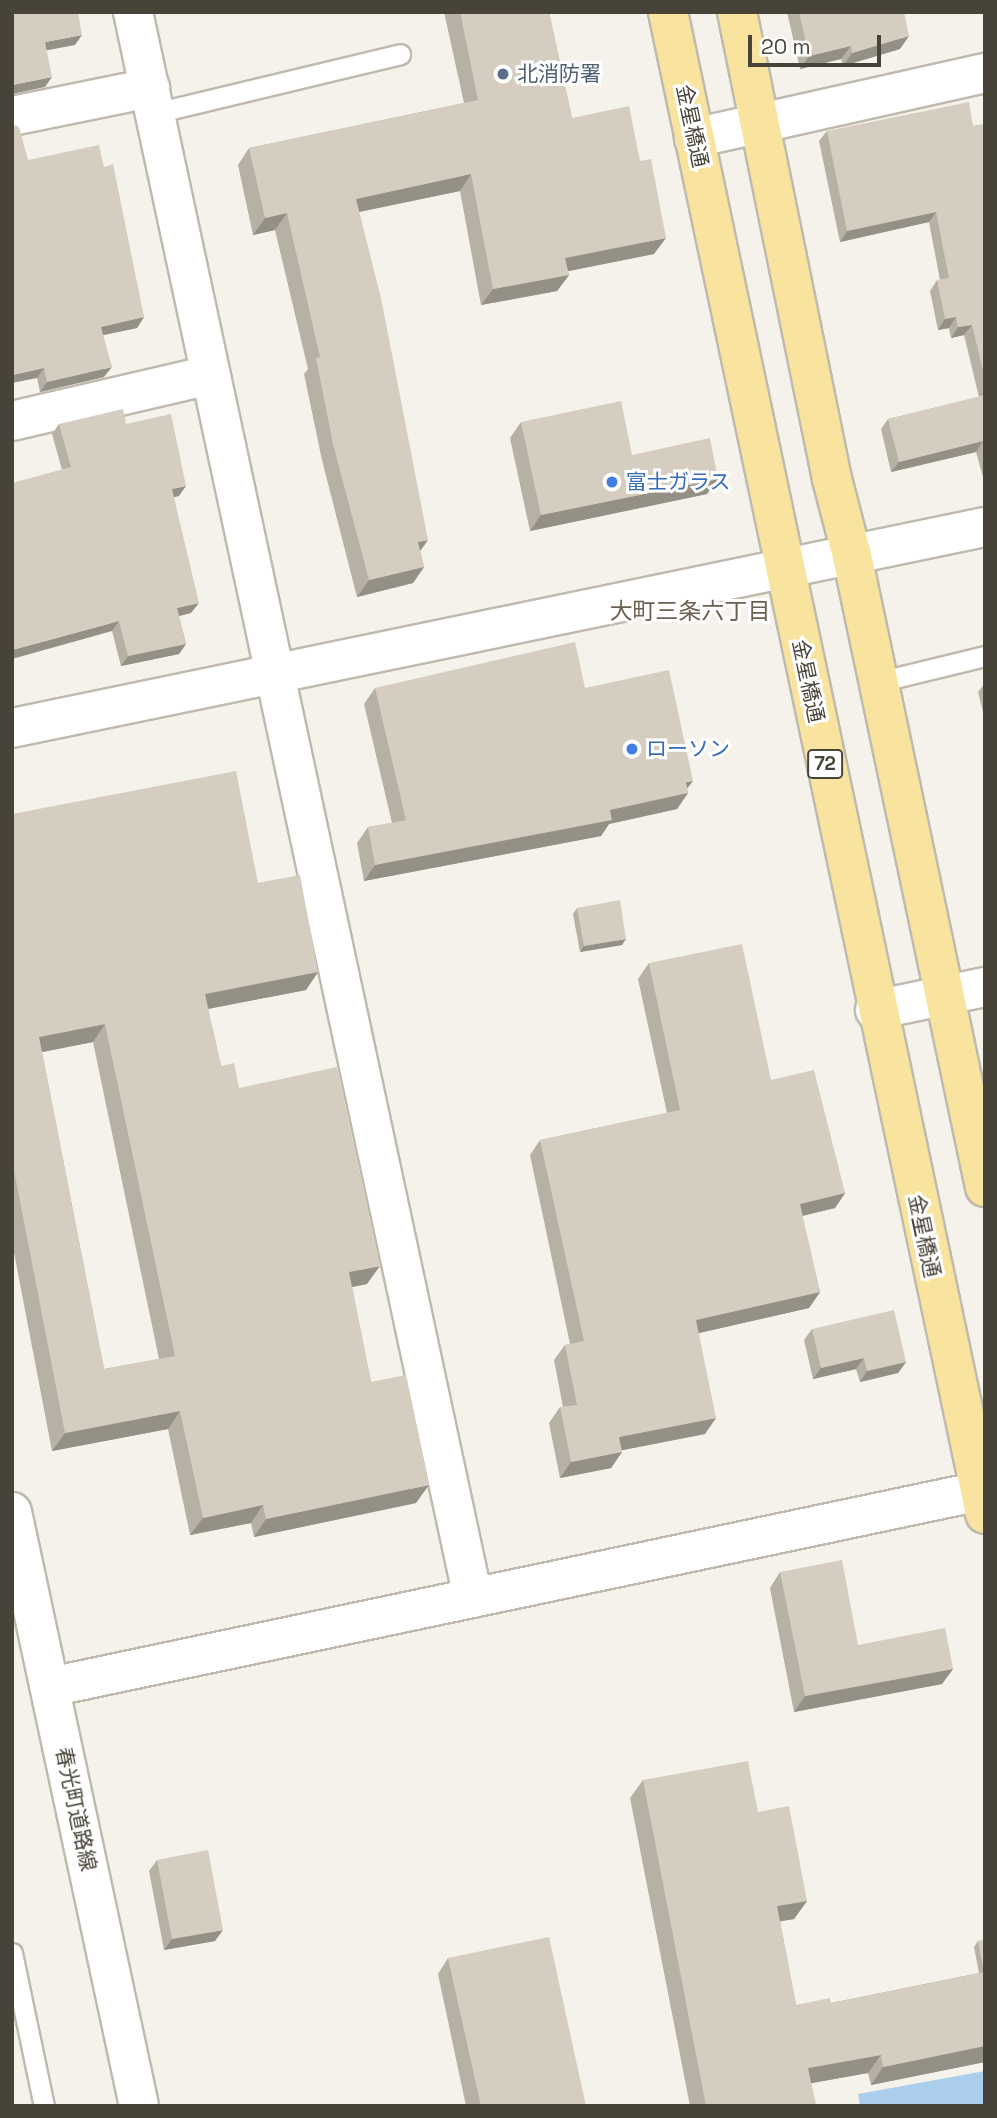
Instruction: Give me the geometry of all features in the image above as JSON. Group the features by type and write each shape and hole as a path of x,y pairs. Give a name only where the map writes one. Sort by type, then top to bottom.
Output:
{"main road":[{"name":"金星橋通","path":"668,12 875,1010 983,1498"},
{"path":"737,12 832,479 852,556 985,1187"}],"street":[{"path":"134,12 473,1598"},
{"path":"694,138 985,72"},
{"path":"12,116 152,101"},
{"path":"12,421 211,375"},
{"path":"12,728 985,527"},
{"path":"875,1010 985,987"},
{"path":"50,1688 473,1598 983,1498"},
{"name":"春光町道路線","path":"12,1512 139,2106"}],"lane":[{"path":"152,101 400,54"},
{"path":"878,682 985,656"},
{"path":"12,1953 44,2106"}],"water":[{"path":"985,2071 985,2104 860,2106 858,2094"}],"building":[{"path":"12,12 78,12 82,35 45,42 52,77 12,85"},
{"path":"460,12 549,12 572,118 629,106 640,161 651,159 666,238 565,258 569,275 493,289 471,174 356,199 381,298 428,540 418,542 424,567 369,580 333,444 316,358 320,357 287,213 265,218 249,148 478,100"},
{"path":"799,12 904,12 909,36 852,53 851,46 809,56"},
{"path":"969,102 973,126 985,124 985,379 972,325 958,327 956,317 945,319 937,280 949,278 936,212 847,231 827,131"},
{"path":"12,124 19,127 28,160 99,145 104,167 113,164 144,317 101,327 112,367 47,382 44,368 12,375"},
{"path":"985,395 985,448 983,441 899,462 888,419"},
{"name":"富士ガラス","path":"621,401 632,455 710,438 718,479 541,515 521,422"},
{"path":"123,409 126,424 171,414 186,486 172,489 199,603 177,608 186,644 128,656 119,621 12,650 12,483 71,467 59,424"},
{"path":"575,642 585,688 669,670 693,781 686,782 688,793 610,810 612,820 375,865 368,827 406,820 375,688"},
{"path":"236,771 258,883 300,875 318,972 205,994 221,1066 234,1063 239,1088 337,1067 380,1266 349,1272 371,1382 406,1375 429,1485 266,1519 263,1505 203,1518 180,1411 65,1433 12,1160 12,814","holes":["105,1024 175,1356 104,1369 39,1037"]},
{"path":"620,900 626,939 584,946 577,908"},
{"path":"742,944 771,1080 814,1070 845,1193 800,1204 820,1292 696,1320 716,1418 619,1437 622,1452 571,1462 560,1407 577,1405 565,1345 584,1341 540,1140 680,1110 649,963"},
{"path":"894,1310 906,1362 867,1371 864,1358 821,1368 812,1329"},
{"path":"842,1560 858,1645 945,1628 953,1669 805,1696 780,1572"},
{"path":"748,1761 758,1812 789,1806 807,1901 777,1906 796,2005 830,1998 831,2003 985,1972 985,2046 883,2067 881,2055 808,2068 816,2106 706,2106 643,1780"},
{"path":"208,1850 223,1930 172,1939 157,1860"},
{"path":"549,1937 586,2106 481,2106 448,1958"},
{"path":"985,1940 985,1972 984,1972 978,1941"}],"place":[{"name":"北消防署","path":"503,74"},
{"name":"富士ガラス","path":"612,482"},
{"name":"ローソン","path":"632,749"}],"district":[{"name":"大町三条六丁目","path":"690,611"}]}
